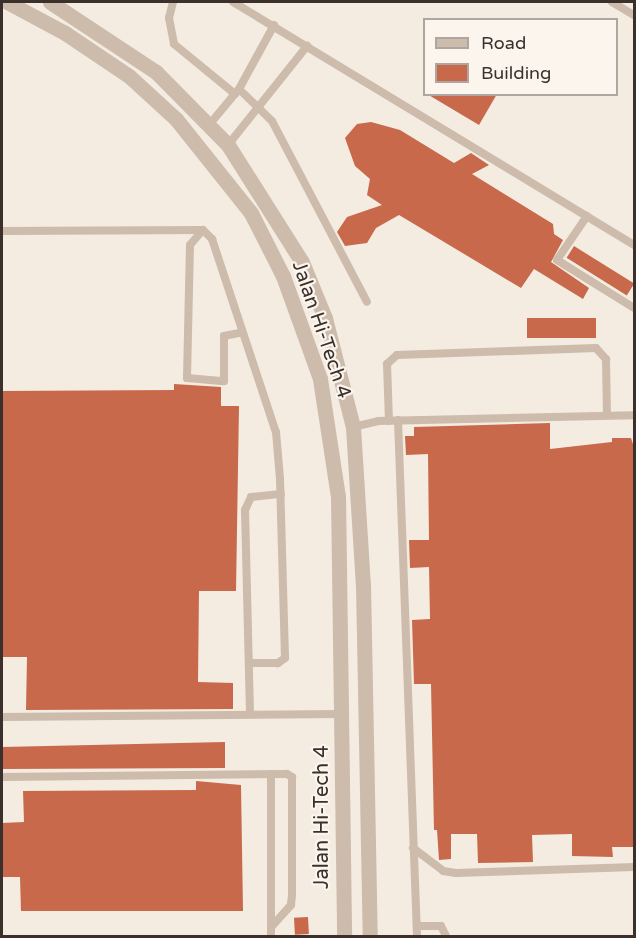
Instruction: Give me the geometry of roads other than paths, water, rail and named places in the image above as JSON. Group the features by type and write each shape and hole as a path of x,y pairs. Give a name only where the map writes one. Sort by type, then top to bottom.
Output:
{"street":[{"name":"Jalan Hi-Tech 4","path":"7,2 65,33 129,76 176,119 251,213 283,276 320,379 332,439 338,496 344,936"},
{"name":"Jalan Hi-Tech 4","path":"50,2 156,72 228,145 302,262 325,318 352,427 363,585 370,936"}],"lane":[{"path":"173,2 169,18 174,44 237,92 261,107 367,302"},
{"path":"233,2 634,244"},
{"path":"612,2 634,15"},
{"path":"209,125 237,92 274,25"},
{"path":"228,145 308,46"},
{"path":"587,216 557,260 634,308"},
{"path":"2,231 203,230"},
{"path":"203,230 190,245 188,378 224,381 224,336 240,333"},
{"path":"203,230 217,253 240,333 276,432 281,494 285,658 278,663 249,663"},
{"path":"417,936 394,421 387,364 397,355 596,348 606,359 607,415"},
{"path":"352,427 394,421 634,415"},
{"path":"250,714 245,510 251,497 281,494"},
{"path":"2,717 342,714"},
{"path":"2,777 271,774 292,777 291,905 272,926"},
{"path":"271,774 271,936"},
{"path":"413,848 443,871 456,873 634,867"},
{"path":"417,926 441,926 446,936"}]}
